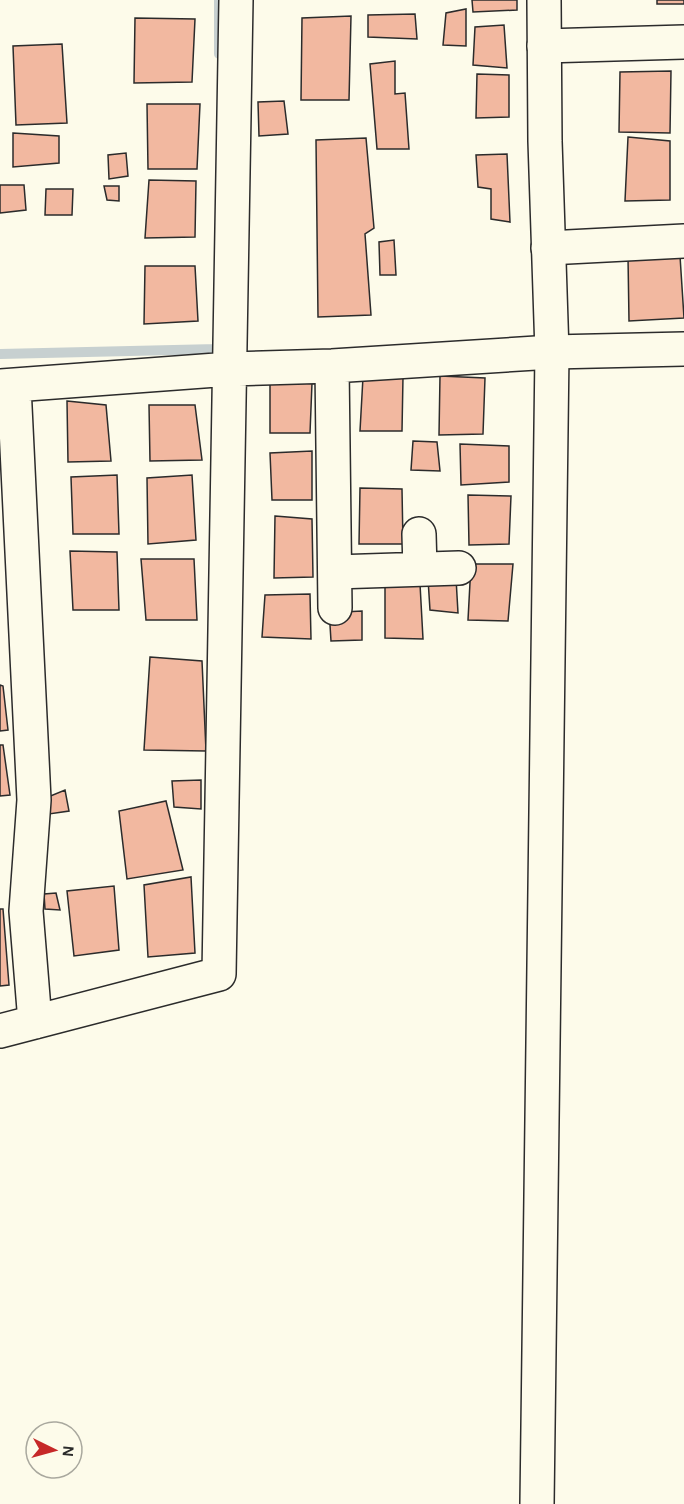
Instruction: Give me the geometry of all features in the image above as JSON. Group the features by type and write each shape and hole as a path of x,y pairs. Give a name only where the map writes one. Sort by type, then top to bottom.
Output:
{"street":[{"path":"0,1031 219,974 236,0"},
{"path":"537,1504 552,352 544,0"},
{"path":"544,46 684,42"},
{"path":"548,248 684,241"},
{"path":"35,1022 26,911 34,800 7,386 230,369 332,366 552,352 684,349"},
{"path":"332,366 335,608"},
{"path":"420,534 420,569"},
{"path":"335,572 459,568"}],"building":[{"path":"472,0 517,0 517,10 473,12"},
{"path":"657,0 684,0 684,4 657,4"},
{"path":"466,9 466,46 443,45 446,13"},
{"path":"415,14 417,39 368,37 368,15"},
{"path":"351,16 349,100 301,100 302,18"},
{"path":"135,18 195,19 192,82 134,83"},
{"path":"504,25 507,68 473,65 475,27"},
{"path":"62,44 67,123 16,125 13,46"},
{"path":"395,61 395,94 405,93 409,149 377,149 370,64"},
{"path":"671,71 670,133 619,132 620,72"},
{"path":"477,74 509,75 509,117 476,118"},
{"path":"284,101 288,134 259,136 258,102"},
{"path":"147,104 200,104 197,169 148,169"},
{"path":"13,133 59,136 59,163 13,167"},
{"path":"628,137 670,141 670,200 625,201"},
{"path":"366,138 374,228 365,234 371,315 318,317 316,140"},
{"path":"126,153 128,176 109,179 108,155"},
{"path":"507,154 510,222 491,219 491,189 478,187 476,155"},
{"path":"149,180 196,181 195,237 145,238"},
{"path":"0,185 24,185 26,210 0,213"},
{"path":"104,186 119,186 119,201 107,200"},
{"path":"46,189 73,189 72,215 45,215"},
{"path":"394,240 396,275 380,275 379,242"},
{"path":"680,256 684,318 629,321 628,257"},
{"path":"145,266 195,266 198,321 144,324"},
{"path":"440,376 485,378 483,434 439,435"},
{"path":"363,377 403,377 402,431 360,431"},
{"path":"270,382 312,383 310,433 270,433"},
{"path":"67,401 106,405 111,461 68,462"},
{"path":"149,405 195,405 202,460 150,461"},
{"path":"413,441 437,442 440,471 411,470"},
{"path":"460,444 509,446 509,482 461,485"},
{"path":"312,451 312,500 272,500 270,453"},
{"path":"117,475 119,534 73,534 71,477"},
{"path":"192,475 196,540 148,544 147,478"},
{"path":"360,488 402,489 403,544 359,544"},
{"path":"468,495 511,496 509,544 469,545"},
{"path":"275,516 312,519 313,577 274,578"},
{"path":"70,551 117,552 119,610 73,610"},
{"path":"141,559 194,559 197,620 146,620"},
{"path":"471,564 513,564 508,621 468,620"},
{"path":"456,578 458,613 430,610 428,579"},
{"path":"420,584 423,639 385,638 385,586"},
{"path":"310,594 311,639 262,637 265,595"},
{"path":"362,611 362,640 331,641 330,625 343,612"},
{"path":"150,657 202,661 206,751 144,750"},
{"path":"0,685 3,686 8,730 0,731"},
{"path":"0,745 3,745 10,795 0,796"},
{"path":"201,780 201,809 174,807 172,781"},
{"path":"65,790 69,811 49,814 48,797"},
{"path":"166,801 183,870 127,879 119,811"},
{"path":"191,877 195,953 148,957 144,885"},
{"path":"114,886 119,950 74,956 67,891"},
{"path":"56,893 60,910 45,909 44,894"},
{"path":"0,909 3,909 9,985 0,986"}],"waterway":[{"path":"219,0 219,54"},
{"path":"0,354 217,349 217,339"}]}
